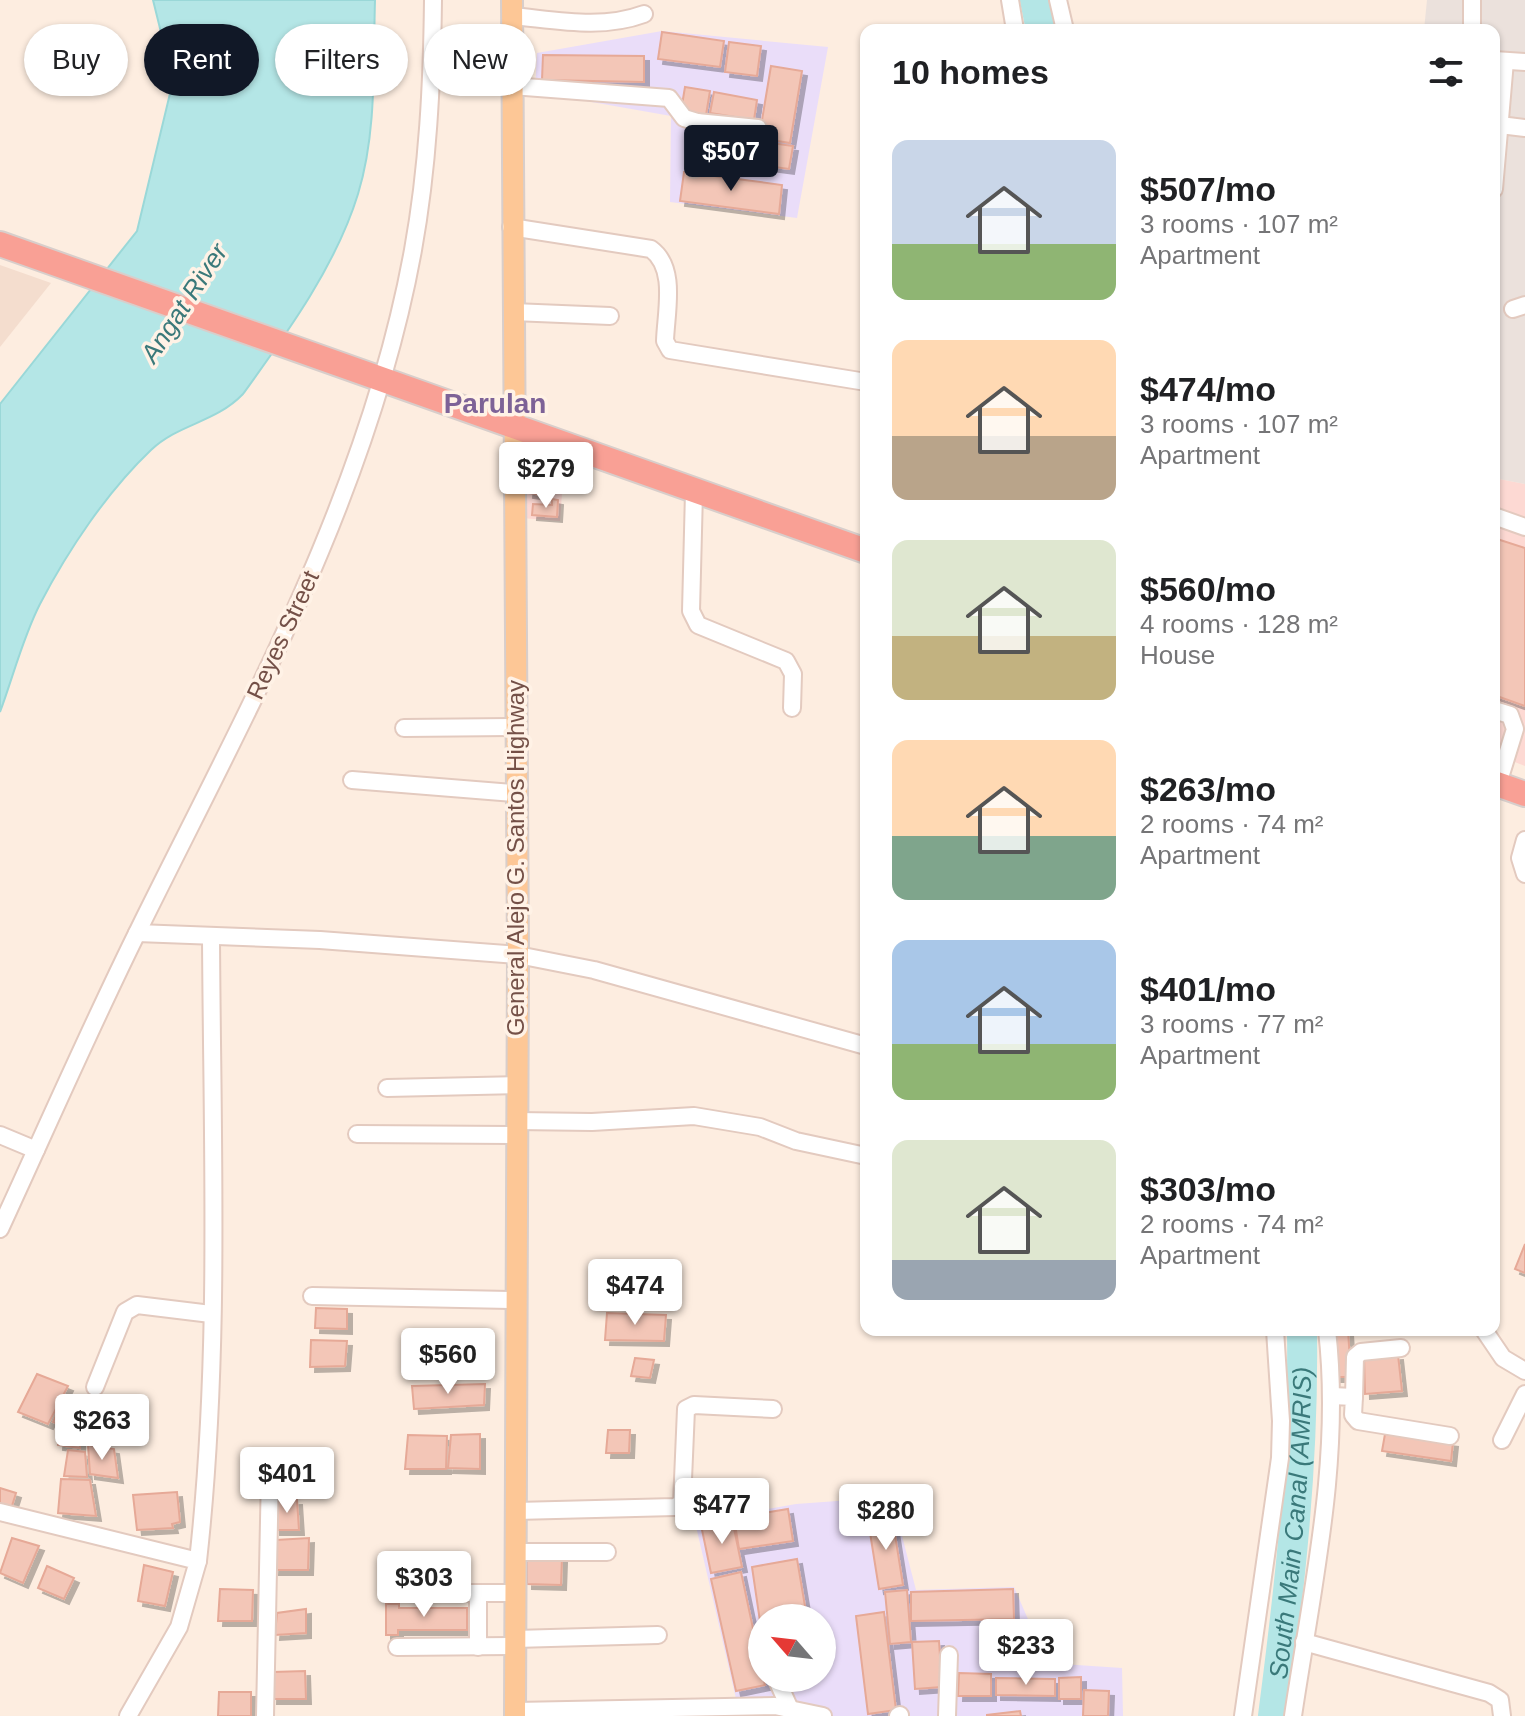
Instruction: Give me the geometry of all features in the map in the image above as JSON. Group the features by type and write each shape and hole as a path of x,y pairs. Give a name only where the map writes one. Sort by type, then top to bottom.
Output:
{"highway":[{"path":"0,244 860,549"},
{"path":"1500,785 1525,794"}],"main road":[{"name":"General Alejo G. Santos Highway","path":"512,96 514,793 518,955 514,1300 515,1715"}],"street":[{"name":"Reyes Street","path":"0,1229 137,933 302,598 336,514 381,378 413,251 430,124 433,0"},
{"path":"1010,0 1014,24"},
{"path":"1058,0 1064,24"},
{"path":"1472,0 1472,24"},
{"path":"512,8 592,24 626,20 644,14"},
{"path":"1525,62 1500,60 1500,125 1525,128"},
{"path":"536,88 660,96 675,104 684,118 758,128"},
{"path":"694,169 697,122"},
{"path":"511,227 651,249 661,257 667,268 665,341 670,350 860,381"},
{"path":"513,312 610,316"},
{"path":"694,492 691,611 698,625 786,661 793,674 792,708"},
{"path":"1500,518 1525,527"},
{"path":"1500,712 1510,715 1520,731 1500,775"},
{"path":"404,728 515,727"},
{"path":"352,780 514,793"},
{"path":"1525,840 1520,858 1525,874"},
{"path":"137,933 518,955 608,974 860,1044"},
{"path":"128,1716 179,1627 198,1561 207,1453 211,1314 211,936"},
{"path":"387,1088 516,1085"},
{"path":"357,1134 516,1128 694,1116 760,1127 796,1141 860,1155"},
{"path":"0,1135 36,1150"},
{"path":"312,1296 514,1300"},
{"path":"95,1387 125,1312 137,1305 211,1314"},
{"path":"1243,1716 1280,1458 1281,1409 1275,1336"},
{"path":"1293,1716 1329,1477 1332,1396 1327,1336"},
{"path":"1488,1336 1503,1358 1525,1371"},
{"path":"1401,1348 1361,1352 1355,1357 1353,1415 1358,1421 1450,1436"},
{"path":"1502,1440 1525,1394"},
{"path":"1332,1396 1354,1397"},
{"path":"516,1511 675,1507 682,1503 686,1409 694,1405 773,1409"},
{"path":"265,1716 270,1472"},
{"path":"0,1512 198,1561"},
{"path":"516,1552 607,1552"},
{"path":"456,1593 516,1593"},
{"path":"478,1593 478,1647"},
{"path":"397,1647 478,1647 658,1635"},
{"path":"1304,1642 1489,1693 1500,1700 1502,1716"},
{"path":"947,1716 949,1655"},
{"path":"782,1692 790,1709"},
{"path":"515,1715 735,1707 790,1709 823,1716"}],"shaded area":[{"path":"1427,0 1525,0 1525,484 1500,479 1500,24 1425,24"},
{"path":"662,31 828,47 797,218 670,202 671,116 536,92 537,53"},
{"path":"0,265 51,283 0,347"},
{"path":"521,459 564,466 560,521 521,518"},
{"path":"1500,479 1525,484 1525,766 1500,756"},
{"path":"892,1497 916,1590 1014,1587 1047,1663 1122,1668 1123,1716 740,1716 695,1522 796,1504"}],"water":[{"name":"Angat River","path":"153,0 375,0 375,24 275,24 275,96 373,96 364,170 349,221 324,273 243,394 221,411 174,434 151,450 119,484 76,543 34,617 0,712 0,404 137,231 169,96 259,96 259,24 159,24"}],"building":[{"path":"662,32 724,41 720,67 658,59"},
{"path":"729,42 761,46 757,76 725,72"},
{"path":"543,55 644,56 644,82 542,80"},
{"path":"771,66 802,71 790,143 759,138"},
{"path":"685,87 710,91 706,115 681,111"},
{"path":"714,92 757,100 754,120 710,113"},
{"path":"757,141 793,146 789,169 753,164"},
{"path":"684,172 782,185 779,214 680,201"},
{"path":"530,476 545,478 543,495 528,493"},
{"path":"552,499 558,500 557,517 532,515 533,504 552,505"},
{"path":"1500,540 1525,548 1525,706 1500,697"},
{"path":"1525,1244 1525,1273 1515,1269"},
{"path":"316,1308 347,1309 347,1329 315,1328"},
{"path":"607,1313 666,1315 664,1341 605,1340"},
{"path":"1331,1336 1348,1336 1351,1377 1335,1377"},
{"path":"311,1340 347,1341 345,1366 310,1367"},
{"path":"1398,1355 1402,1391 1365,1394 1364,1357"},
{"path":"635,1358 654,1360 650,1378 631,1376"},
{"path":"37,1374 68,1386 48,1424 18,1412"},
{"path":"485,1384 484,1405 414,1409 412,1386"},
{"path":"60,1407 72,1412 65,1427 53,1422"},
{"path":"608,1430 630,1430 629,1453 606,1453"},
{"path":"59,1432 80,1432 80,1448 58,1445"},
{"path":"480,1434 480,1469 448,1468 451,1435"},
{"path":"1385,1434 1453,1442 1451,1461 1382,1451"},
{"path":"408,1435 447,1436 446,1469 405,1469"},
{"path":"88,1445 114,1449 118,1478 90,1474"},
{"path":"68,1450 85,1452 87,1477 64,1476"},
{"path":"61,1479 90,1480 96,1516 58,1513"},
{"path":"0,1488 16,1493 10,1512 0,1510"},
{"path":"177,1492 180,1522 172,1524 173,1528 137,1530 133,1495"},
{"path":"297,1500 299,1530 275,1530 275,1501"},
{"path":"788,1509 793,1541 739,1549 734,1518"},
{"path":"892,1516 903,1585 879,1589 868,1520"},
{"path":"732,1519 742,1567 711,1573 701,1525"},
{"path":"12,1538 39,1546 23,1583 0,1573"},
{"path":"309,1538 308,1570 274,1570 276,1540"},
{"path":"527,1557 562,1558 561,1585 527,1584"},
{"path":"797,1559 805,1604 757,1604 752,1567"},
{"path":"144,1565 173,1572 165,1606 138,1601"},
{"path":"47,1566 74,1578 64,1599 38,1588"},
{"path":"741,1572 748,1605 748,1689 736,1691 711,1579"},
{"path":"220,1589 253,1590 252,1621 218,1621"},
{"path":"1013,1589 1014,1619 911,1621 911,1592"},
{"path":"907,1590 911,1642 890,1644 885,1592"},
{"path":"386,1604 399,1604 399,1608 467,1608 467,1630 398,1630 398,1635 386,1635"},
{"path":"306,1609 306,1633 275,1635 277,1613"},
{"path":"884,1612 896,1710 868,1714 856,1616"},
{"path":"939,1641 942,1687 915,1689 912,1642"},
{"path":"305,1671 306,1699 272,1699 273,1672"},
{"path":"959,1673 991,1674 991,1696 958,1696"},
{"path":"1081,1677 1081,1699 1059,1699 1059,1678"},
{"path":"996,1678 1055,1679 1055,1696 996,1695"},
{"path":"1084,1690 1109,1691 1108,1716 1083,1716"},
{"path":"219,1692 251,1692 251,1716 218,1716"},
{"path":"1020,1711 1021,1716 987,1716 987,1715"}],"waterway":[{"name":"South Main Canal (AMRIS)","path":"1035,0 1040,24"},
{"name":"South Main Canal (AMRIS)","path":"1273,1716 1295,1524 1301,1428 1302,1336"}],"district":[{"name":"Parulan","path":"495,403"}]}
